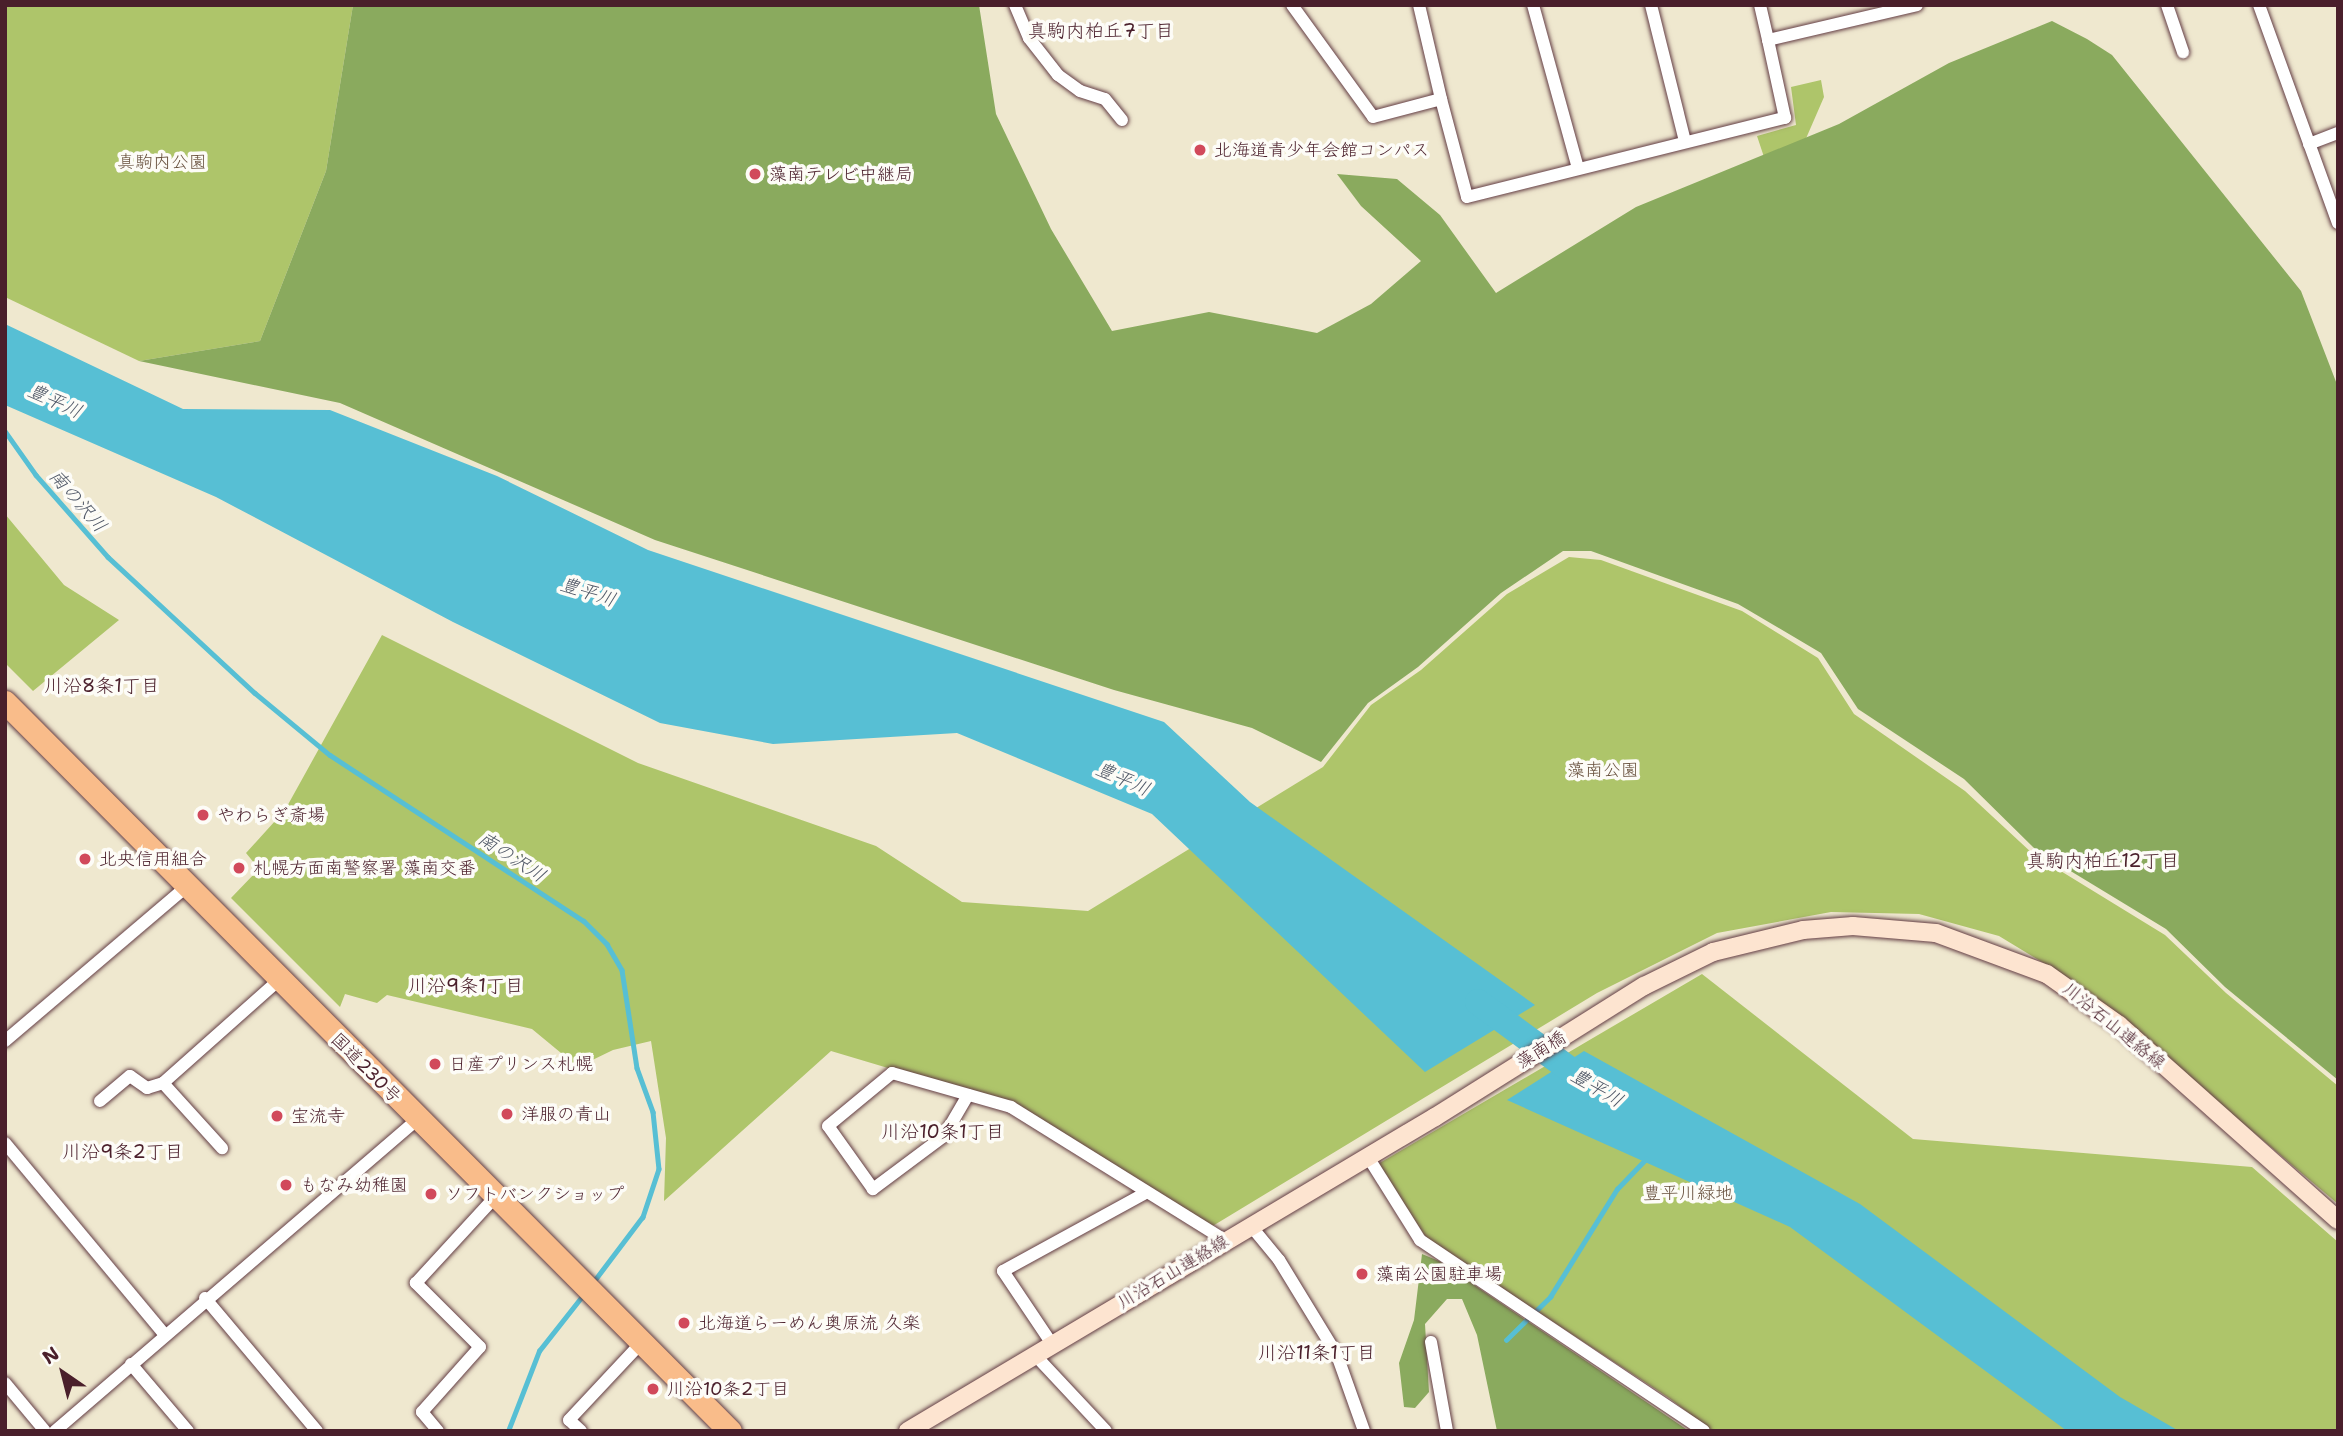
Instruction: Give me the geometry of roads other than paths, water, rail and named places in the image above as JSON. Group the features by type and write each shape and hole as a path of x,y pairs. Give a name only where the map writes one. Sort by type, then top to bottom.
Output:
{"highway":[{"name":"国道230号","path":"5,702 188,884 279,980 594,1298 730,1431"}],"street":[{"path":"1015,5 1029,38 1058,75 1080,91 1105,99 1122,120"},
{"path":"1292,5 1373,117 1441,99"},
{"path":"1419,5 1467,197 1785,118 1760,5"},
{"path":"1533,5 1578,168"},
{"path":"1651,5 1685,141"},
{"path":"1768,40 1917,5"},
{"path":"2167,5 2183,52"},
{"path":"2259,5 2338,223"},
{"path":"2309,144 2338,134"},
{"path":"5,722 33,729"},
{"path":"5,1041 188,884"},
{"name":"川沿石山連絡線","path":"1644,986 1713,952 1816,928 1909,928 1974,944 2047,974 2093,1006 2338,1220"},
{"path":"100,1101 130,1076 147,1088 163,1083 279,980"},
{"name":"藻南橋","path":"1439,1114 1644,986"},
{"path":"968,1095 944,1136 873,1189 828,1126 892,1073 1011,1107 1226,1241"},
{"path":"163,1083 222,1148"},
{"name":"川沿石山連絡線","path":"908,1431 1439,1114"},
{"path":"55,1431 205,1298 417,1120"},
{"path":"5,1143 164,1334"},
{"path":"1368,1157 1420,1240 1703,1431"},
{"path":"1052,1344 1003,1271 1147,1192"},
{"path":"438,1431 422,1412 480,1347 416,1283 495,1197"},
{"path":"1251,1226 1279,1260 1337,1355 1364,1431"},
{"path":"205,1298 317,1431"},
{"path":"1431,1342 1447,1431"},
{"path":"581,1431 569,1419 641,1343"},
{"path":"1034,1354 1106,1431"},
{"path":"131,1364 188,1431"},
{"path":"5,1383 46,1431"}],"water":[{"path":"5,324 183,409 330,410 497,476 648,550 1164,722 1250,802 1535,1005 1425,1072 1152,814 957,733 773,744 660,723 453,622 216,497 5,405"},
{"path":"1584,1051 1860,1204 2120,1397 2179,1431 2067,1431 1790,1227 1507,1100"}],"waterway":[{"name":"南の沢川","path":"5,431 36,475 108,557 255,693 330,755 584,921 607,944 622,970 637,1068 653,1112 659,1169 643,1217 593,1283"},
{"name":"豊平川","path":"1478,1002 1591,1085"},
{"path":"1506,1340 1550,1297 1617,1189 1646,1159"},
{"name":"南の沢川","path":"508,1431 539,1351 583,1295"}],"place":[{"name":"北海道青少年会館コンパス","path":"1200,150"},
{"name":"藻南テレビ中継局","path":"755,174"},
{"name":"やわらぎ斎場","path":"203,815"},
{"name":"北央信用組合","path":"85,859"},
{"name":"札幌方面南警察署 藻南交番","path":"239,868"},
{"name":"日産プリンス札幌","path":"435,1064"},
{"name":"洋服の青山","path":"507,1114"},
{"name":"宝流寺","path":"277,1116"},
{"name":"もなみ幼稚園","path":"286,1185"},
{"name":"ソフトバンクショップ","path":"431,1194"},
{"name":"藻南公園駐車場","path":"1362,1274"},
{"name":"北海道らーめん奥原流 久楽","path":"684,1323"},
{"name":"川沿10条2丁目","path":"653,1389"}],"district":[{"name":"真駒内柏丘7丁目","path":"1101,31"},
{"name":"川沿8条1丁目","path":"102,686"},
{"name":"真駒内柏丘12丁目","path":"2103,861"},
{"name":"川沿9条1丁目","path":"466,986"},
{"name":"川沿10条1丁目","path":"943,1132"},
{"name":"川沿9条2丁目","path":"123,1152"},
{"name":"川沿11条1丁目","path":"1317,1353"}],"park label":[{"name":"真駒内公園","path":"162,162"},
{"name":"藻南公園","path":"1603,770"},
{"name":"豊平川緑地","path":"1688,1193"}]}
